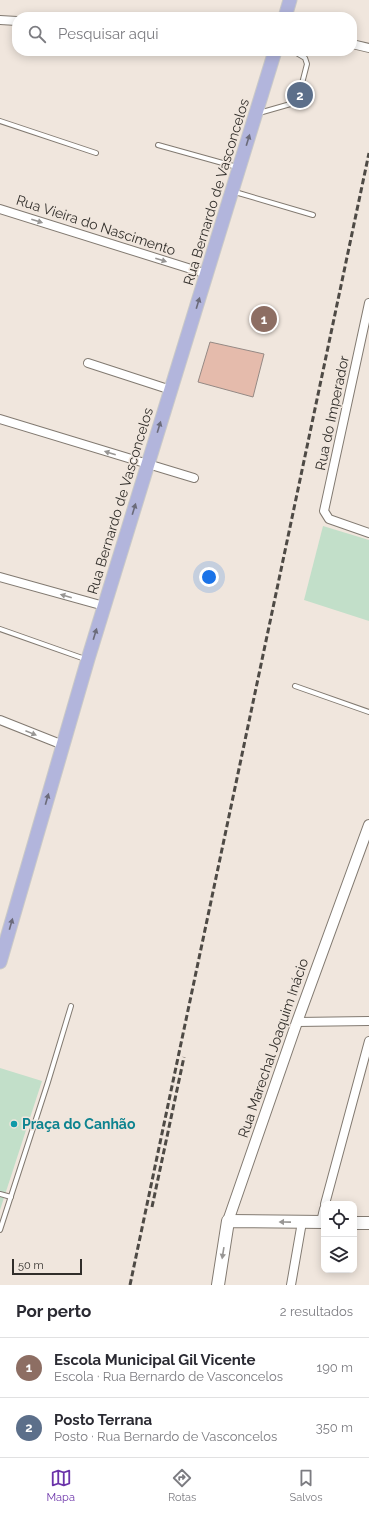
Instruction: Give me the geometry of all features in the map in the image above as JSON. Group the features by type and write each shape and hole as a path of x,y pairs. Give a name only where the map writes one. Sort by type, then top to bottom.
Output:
{"main road":[{"path":"287,12 290,0"},
{"name":"Rua Bernardo de Vasconcelos","path":"0,961 147,464 274,56"},
{"path":"228,1221 321,1222"},
{"name":"Rua Marechal Joaquim Inácio","path":"218,1285 228,1221"},
{"path":"357,1223 369,1223"}],"street":[{"path":"0,20 12,21"},
{"path":"357,45 369,48"},
{"name":"Rua Vieira do Nascimento","path":"0,209 208,270"},
{"name":"Rua do Imperador","path":"368,307 324,511 329,519 369,533"},
{"path":"88,362 171,390"},
{"path":"0,419 194,478"},
{"path":"0,577 104,606"},
{"path":"0,720 63,745"},
{"name":"Rua Marechal Joaquim Inácio","path":"228,1221 297,1022 369,825"},
{"path":"297,1022 369,1021"},
{"path":"326,1201 369,1041"},
{"path":"291,1285 302,1222"}],"lane":[{"path":"256,114 294,103 298,99 307,64 305,58 302,56"},
{"path":"0,121 96,153"},
{"path":"158,145 240,168"},
{"path":"232,191 313,215"},
{"path":"0,629 88,660"},
{"path":"295,686 369,712"},
{"path":"0,1230 71,1006"},
{"path":"0,1194 11,1197"}],"green space":[{"path":"323,526 369,540 369,621 304,600"},
{"name":"Praça do Canhão","path":"0,1068 42,1081 0,1210"}],"building":[{"path":"210,342 264,354 253,397 198,382"}],"railway":[{"path":"130,1285 369,153"},
{"path":"152,1207 184,1057"}],"place":[{"name":"Posto Terrana","path":"300,95"},
{"name":"Escola Municipal Gil Vicente","path":"264,319"},
{"name":"Praça do Canhão","path":"14,1124"}]}
